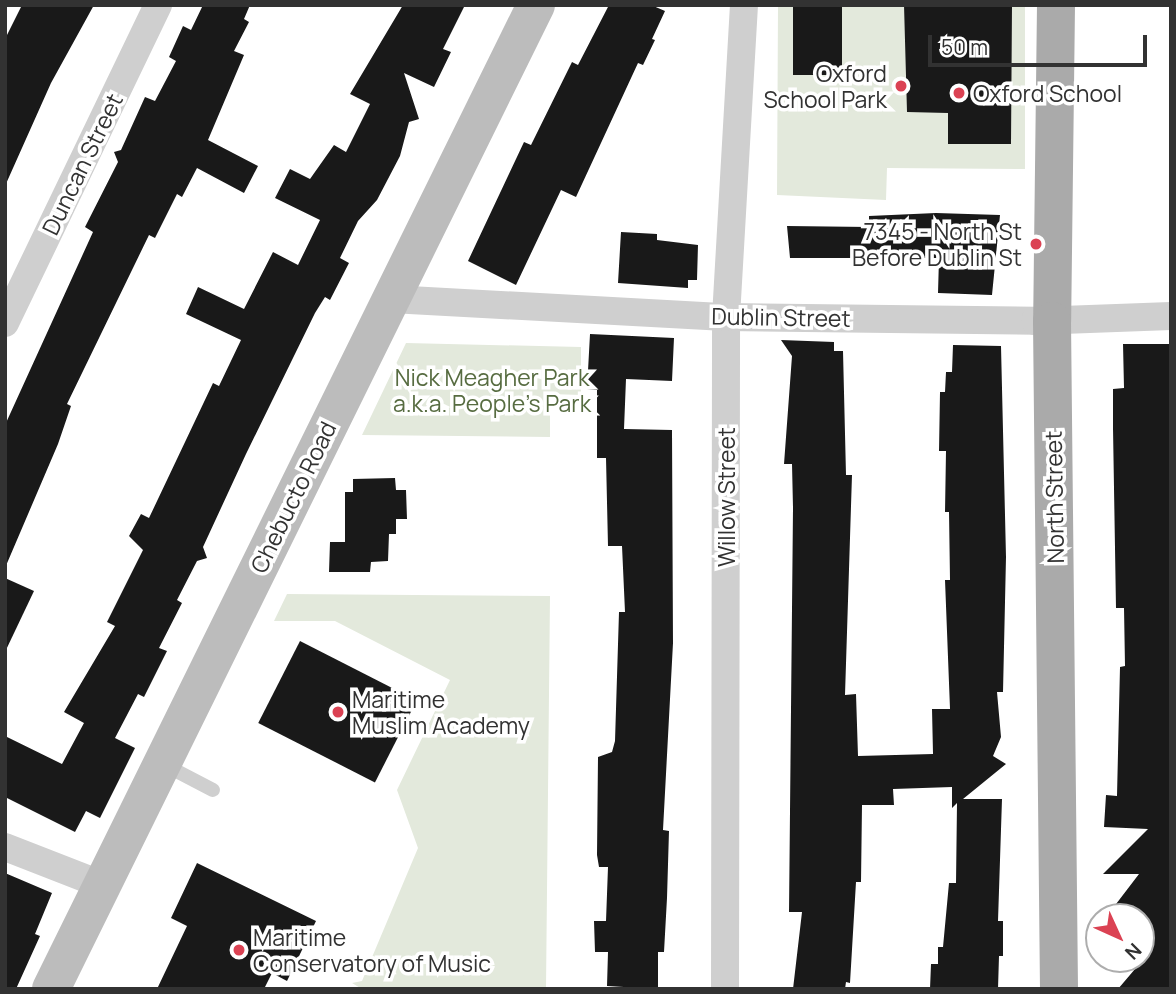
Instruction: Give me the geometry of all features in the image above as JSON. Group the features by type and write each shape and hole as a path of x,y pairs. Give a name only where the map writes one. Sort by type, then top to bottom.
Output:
{"main road":[{"name":"North Street","path":"1056,5 1052,321 1059,989"}],"street":[{"name":"Duncan Street","path":"5,323 158,5"},
{"name":"Chebucto Road","path":"51,989 100,884 536,5"},
{"name":"Willow Street","path":"725,989 726,317 744,5"},
{"name":"Dublin Street","path":"391,299 726,317 1052,321 1171,316"},
{"path":"5,847 100,884"}],"lane":[{"path":"160,763 213,790"}],"green space":[{"name":"Oxford School Park","path":"778,5 1025,5 1025,169 887,168 886,200 777,195"},
{"name":"Nick Meagher Park a.k.a. People's Park","path":"406,343 581,347 581,395 550,394 550,437 362,435"},
{"path":"287,594 550,596 546,989 362,989 352,983 362,981 418,848 397,790 450,680 335,621 274,621"}],"building":[{"path":"22,5 94,5 51,83 5,186 5,39"},
{"path":"203,5 250,5 244,19 249,22 234,51 244,55 208,140 258,166 244,193 197,168 182,197 177,194 155,238 149,235 67,404 71,406 58,444 5,568 5,425 93,232 85,227 118,162 114,152 121,150 145,97 155,101 176,61 169,57 183,26 191,30"},
{"path":"403,5 465,5 443,49 451,52 434,87 404,73 419,119 409,122 400,156 377,200 358,221 340,258 349,263 330,300 325,297 315,313 246,454 203,547 207,558 197,561 177,600 182,603 159,648 167,651 144,697 138,694 115,738 135,748 100,818 86,811 75,832 5,797 5,736 62,764 84,723 64,712 115,626 107,622 143,550 129,536 141,514 149,518 213,383 219,386 241,340 186,314 198,287 244,309 273,252 298,265 320,220 275,198 290,169 310,179 334,145 346,152 370,104 350,94"},
{"path":"609,5 651,5 665,11 652,39 655,40 643,65 638,63 576,197 561,190 516,285 468,261 524,142 531,145 572,62 578,65"},
{"path":"793,5 842,5 842,75 793,75"},
{"name":"Oxford School","path":"904,5 1012,5 1011,144 948,144 948,113 907,112"},
{"path":"936,213 1000,215 992,295 938,293 939,258 790,258 787,226 869,227 869,216"},
{"path":"621,232 657,234 657,240 698,245 697,280 688,280 688,288 618,283"},
{"path":"590,334 674,338 672,381 626,379 624,429 672,430 673,643 663,830 669,831 664,952 658,952 658,989 607,986 608,952 595,952 594,921 606,921 608,867 599,867 597,855 598,757 612,752 615,741 619,612 625,612 622,546 608,546 606,458 597,458 597,390 587,389"},
{"path":"781,340 834,342 834,351 843,351 846,475 852,475 845,695 856,694 858,756 933,754 932,709 950,709 945,580 950,580 949,512 945,512 946,451 939,451 940,392 945,392 946,372 952,372 953,345 1001,346 1006,557 1003,692 997,692 1001,737 993,756 1006,764 963,799 1002,799 998,921 1003,921 1003,956 999,956 998,989 930,989 931,964 938,964 938,947 943,947 949,883 956,883 957,803 952,808 952,787 893,789 894,805 862,805 861,882 856,882 850,983 846,982 845,989 793,989 802,912 789,912 793,508 792,464 784,464 792,356"},
{"path":"1123,344 1171,344 1170,989 1118,989 1132,973 1155,973 1155,903 1117,903 1139,874 1103,874 1148,829 1104,827 1106,795 1117,796 1120,667 1125,666 1124,608 1116,608 1113,428 1113,389 1124,388"},
{"path":"395,478 396,490 406,490 407,519 396,519 396,534 389,534 388,561 371,562 370,572 329,572 330,542 345,542 345,492 353,492 353,479"},
{"path":"5,578 34,591 5,652"},
{"name":"Maritime Muslim Academy","path":"300,641 417,700 375,782 258,723"},
{"name":"Maritime Conservatory of Music","path":"197,863 316,921 287,981 272,973 264,989 157,989 187,926 171,918"},
{"path":"5,873 52,893 35,934 40,936 16,989 5,989"}],"place":[{"name":"Oxford School Park","path":"901,86"},
{"name":"Oxford School","path":"959,93"},
{"name":"7345 - North St Before Dublin St","path":"1036,244"},
{"name":"Maritime Muslim Academy","path":"338,712"},
{"name":"Maritime Conservatory of Music","path":"239,950"}]}
